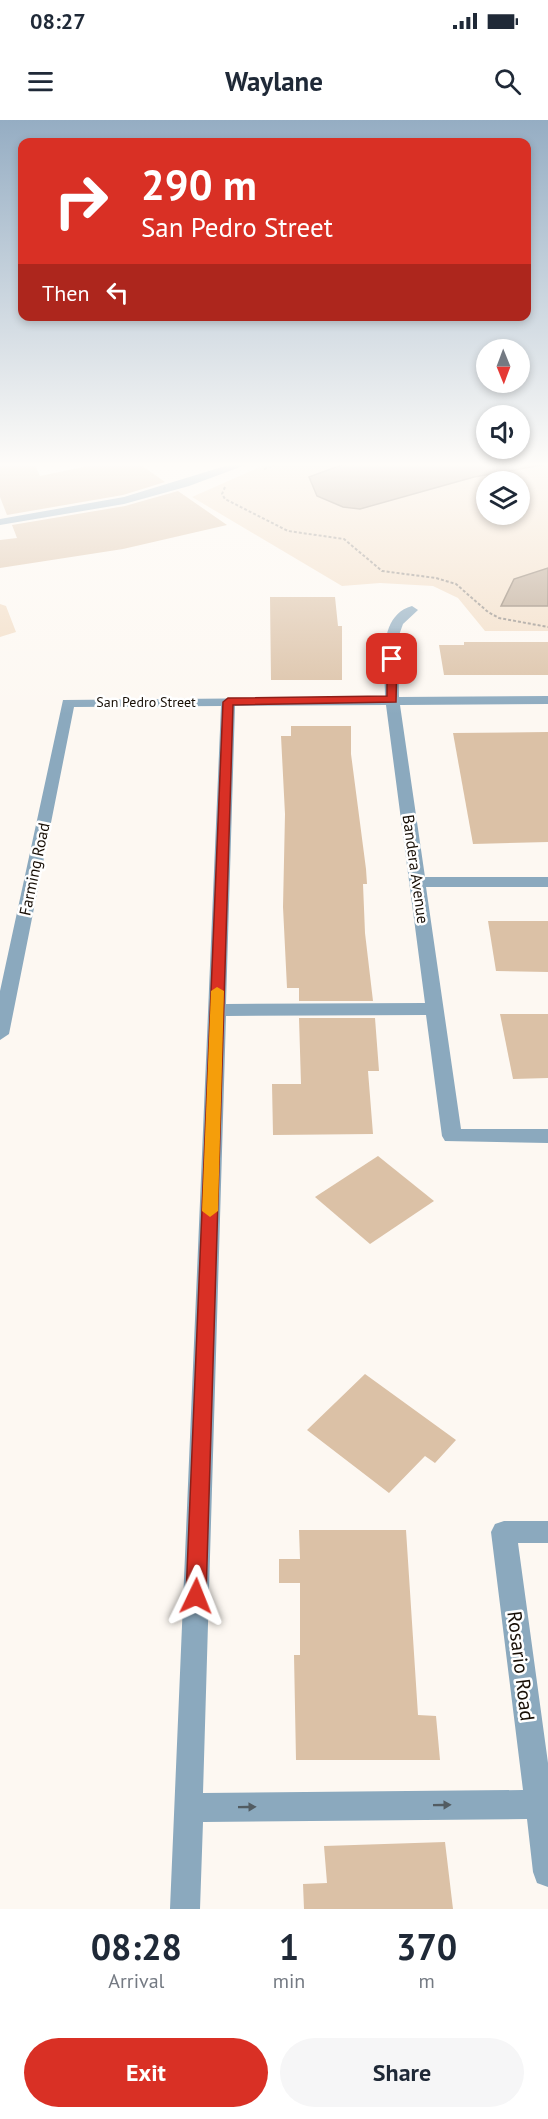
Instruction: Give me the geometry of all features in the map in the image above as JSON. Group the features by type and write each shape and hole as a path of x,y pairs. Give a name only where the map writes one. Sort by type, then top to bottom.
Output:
{"street":[{"name":"Bandera Avenue","path":"412,610 397,622 392,638 392,699 452,1137 548,1136"},
{"name":"San Pedro Street","path":"68,703 392,699 548,700"},
{"path":"185,1909 228,702"},
{"name":"Farming Road","path":"0,1033 68,703"},
{"path":"418,882 548,882"},
{"path":"217,1010 435,1010"},
{"name":"Rosario Road","path":"548,1532 504,1532 548,1872"},
{"path":"188,1808 539,1804"}],"path":[{"path":"353,546 382,571 436,578 456,584 499,618 548,627"}],"shaded area":[{"path":"275,546 548,546 548,631 485,631 458,598 433,586 380,583 342,586"},
{"path":"548,568 548,606 501,606 514,579"},
{"path":"0,604 6,606 16,632 0,637"}],"building":[{"path":"0,546 134,546 123,549 0,568"},
{"path":"270,597 335,597 338,626 342,626 342,680 271,680"},
{"path":"464,642 548,642 548,675 444,675 439,645 464,645"},
{"path":"291,726 351,726 351,754 366,869 367,884 363,884 365,933 373,1001 299,1001 299,988 287,988 283,907 285,814 281,736 291,736"},
{"path":"548,732 548,842 473,844 453,733"},
{"path":"488,921 548,921 548,972 496,971"},
{"path":"500,1014 548,1014 548,1078 513,1079"},
{"path":"299,1018 375,1018 379,1071 368,1071 373,1134 273,1135 272,1084 301,1084"},
{"path":"378,1156 434,1201 370,1244 315,1197"},
{"path":"365,1374 456,1440 435,1463 425,1456 389,1493 307,1430"},
{"path":"299,1530 406,1530 418,1715 436,1716 440,1760 296,1760 294,1655 300,1655 300,1583 279,1583 279,1559 300,1559"},
{"path":"445,1842 453,1909 304,1909 303,1884 327,1883 324,1846"}],"slow traffic":[{"path":"210,1211 217,991"}],"route":[{"path":"196,1596 228,702 392,699 392,659"}]}
